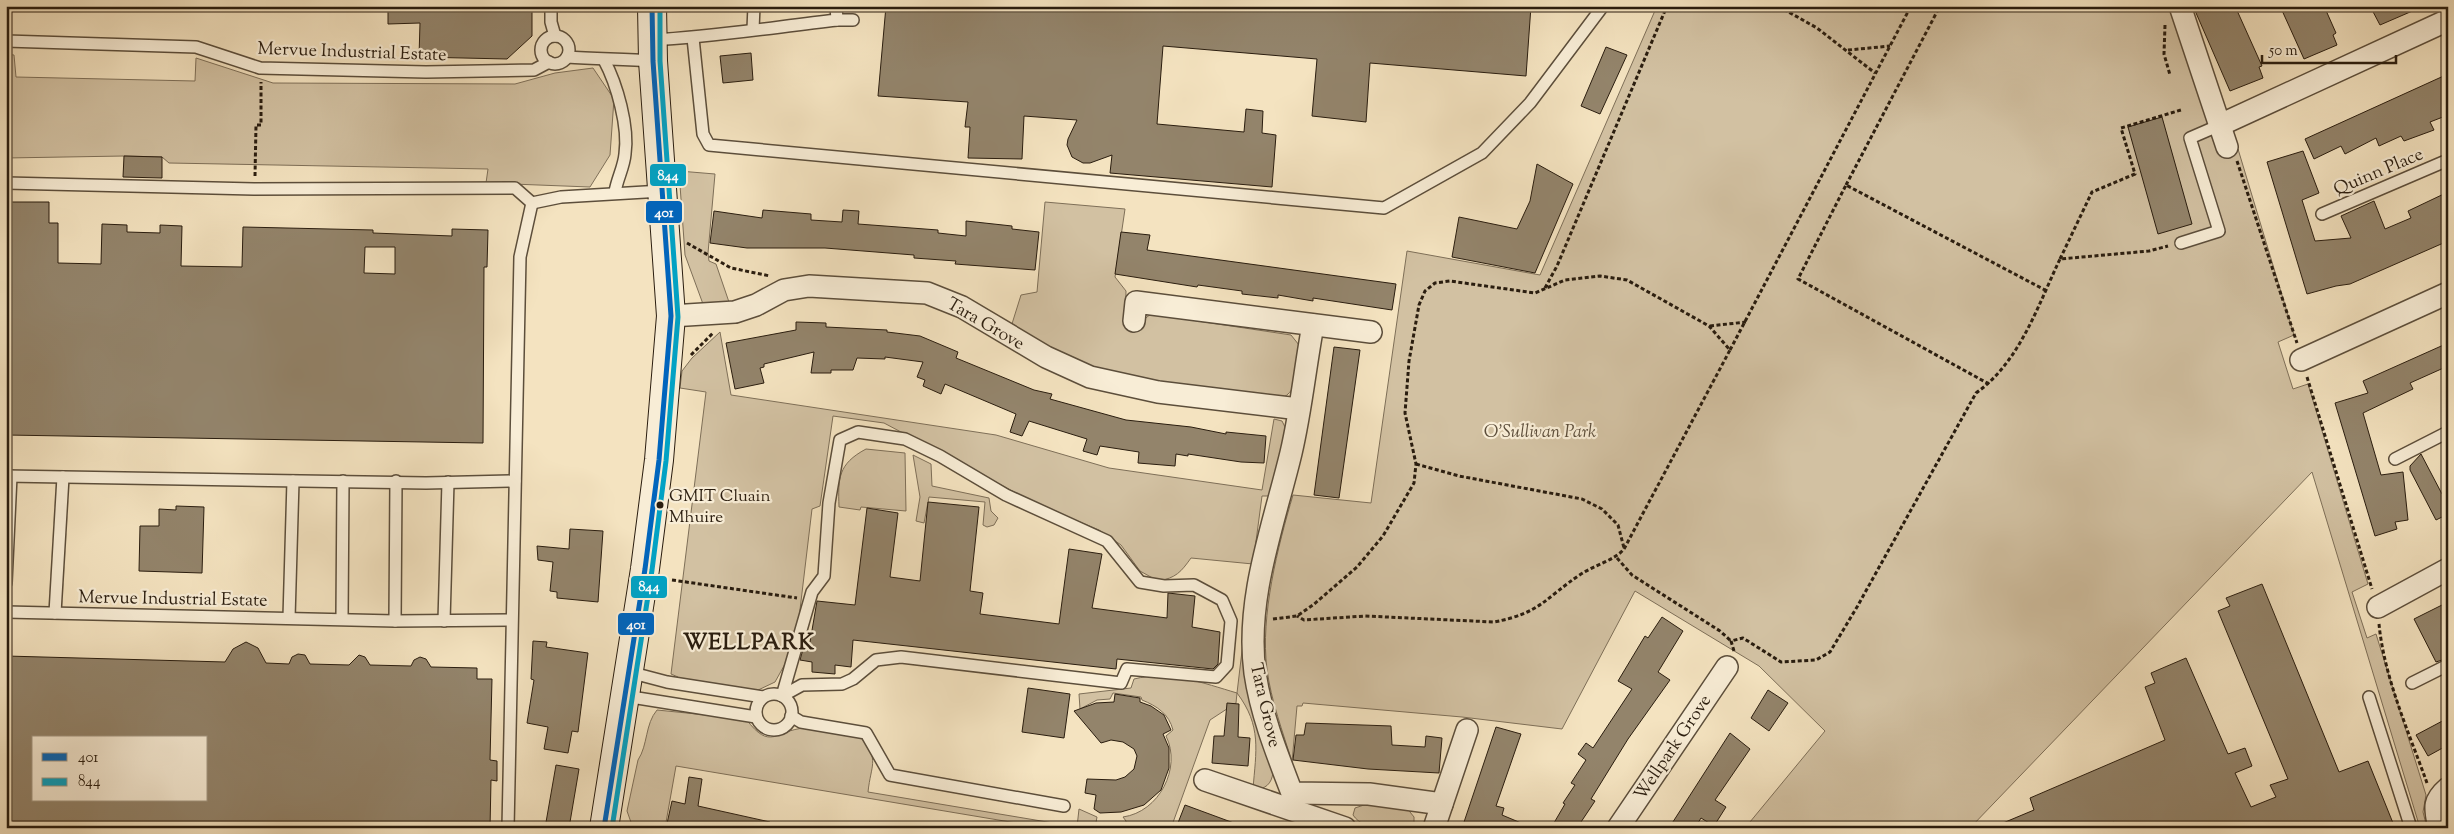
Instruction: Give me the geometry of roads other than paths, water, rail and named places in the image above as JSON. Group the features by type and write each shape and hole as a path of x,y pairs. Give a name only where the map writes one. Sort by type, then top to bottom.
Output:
{"main road":[{"path":"604,828 659,460 671,316 653,50 652,6"}],"street":[{"path":"2180,6 2227,147"},
{"path":"2220,125 2448,20"},
{"name":"Tara Grove","path":"671,316 735,312 756,305 784,290 803,287 927,293 962,306 1046,357 1090,377 1158,392 1299,409"},
{"path":"2301,360 2448,293"},
{"path":"1134,321 1136,302 1371,332"},
{"name":"Tara Grove","path":"1289,800 1259,693 1254,654 1255,619 1263,566 1292,452 1313,326"},
{"path":"2378,607 2448,569"},
{"name":"Wellpark Grove","path":"1618,828 1727,667"},
{"path":"1434,828 1467,730"},
{"path":"1205,780 1289,800 1345,828"},
{"path":"2439,828 2434,808 2443,792"},
{"path":"1289,800 1369,794 1442,804"}],"lane":[{"path":"551,6 551,22 555,36"},
{"path":"753,29 754,6"},
{"path":"836,6 837,20"},
{"path":"693,38 703,134 708,145 1384,208 1482,153 1530,103 1603,6"},
{"name":"Mervue Industrial Estate","path":"6,42 196,47 260,68 426,72 534,70 549,62 557,63 567,56 604,60 627,58 693,38 753,29 853,20"},
{"path":"549,62 542,56 542,46 546,39 555,36 566,41 569,48 567,56"},
{"path":"604,60 612,74 622,110 625,154 615,192"},
{"path":"2181,243 2219,230 2190,138 2220,125"},
{"name":"Quinn Place","path":"2322,214 2448,160"},
{"path":"6,183 254,189 515,188 532,203"},
{"path":"532,203 561,197 615,192 663,191"},
{"path":"508,828 520,257 532,203"},
{"path":"858,432 905,439 940,456 1006,495 1106,542 1140,582 1164,586 1194,585 1222,600 1231,621 1227,665 1216,677 1127,669 1121,684 901,657 876,660 853,679 842,684 802,685 782,696 812,592 824,576 829,503 840,440 858,432"},
{"path":"2395,458 2448,432"},
{"path":"6,583 9,476 293,481 515,481"},
{"name":"Mervue Industrial Estate","path":"55,613 63,478"},
{"name":"Mervue Industrial Estate","path":"289,618 293,481"},
{"path":"342,619 343,481"},
{"path":"395,621 396,481"},
{"path":"444,621 448,482"},
{"name":"Mervue Industrial Estate","path":"6,612 395,621 511,620"},
{"path":"2412,683 2448,665"},
{"path":"667,682 763,697 774,694 782,696 791,707 791,716 785,726 774,730 763,726 756,717 627,684 667,682"},
{"path":"756,717 756,708 763,697"},
{"path":"2369,697 2411,828"},
{"path":"791,716 801,722 866,733 890,775 1064,806"}],"place":[{"name":"GMIT Cluain Mhuire","path":"660,505"}],"district":[{"name":"WELLPARK","path":"749,641"}],"park label":[{"name":"O'Sullivan Park","path":"1540,431"}]}
